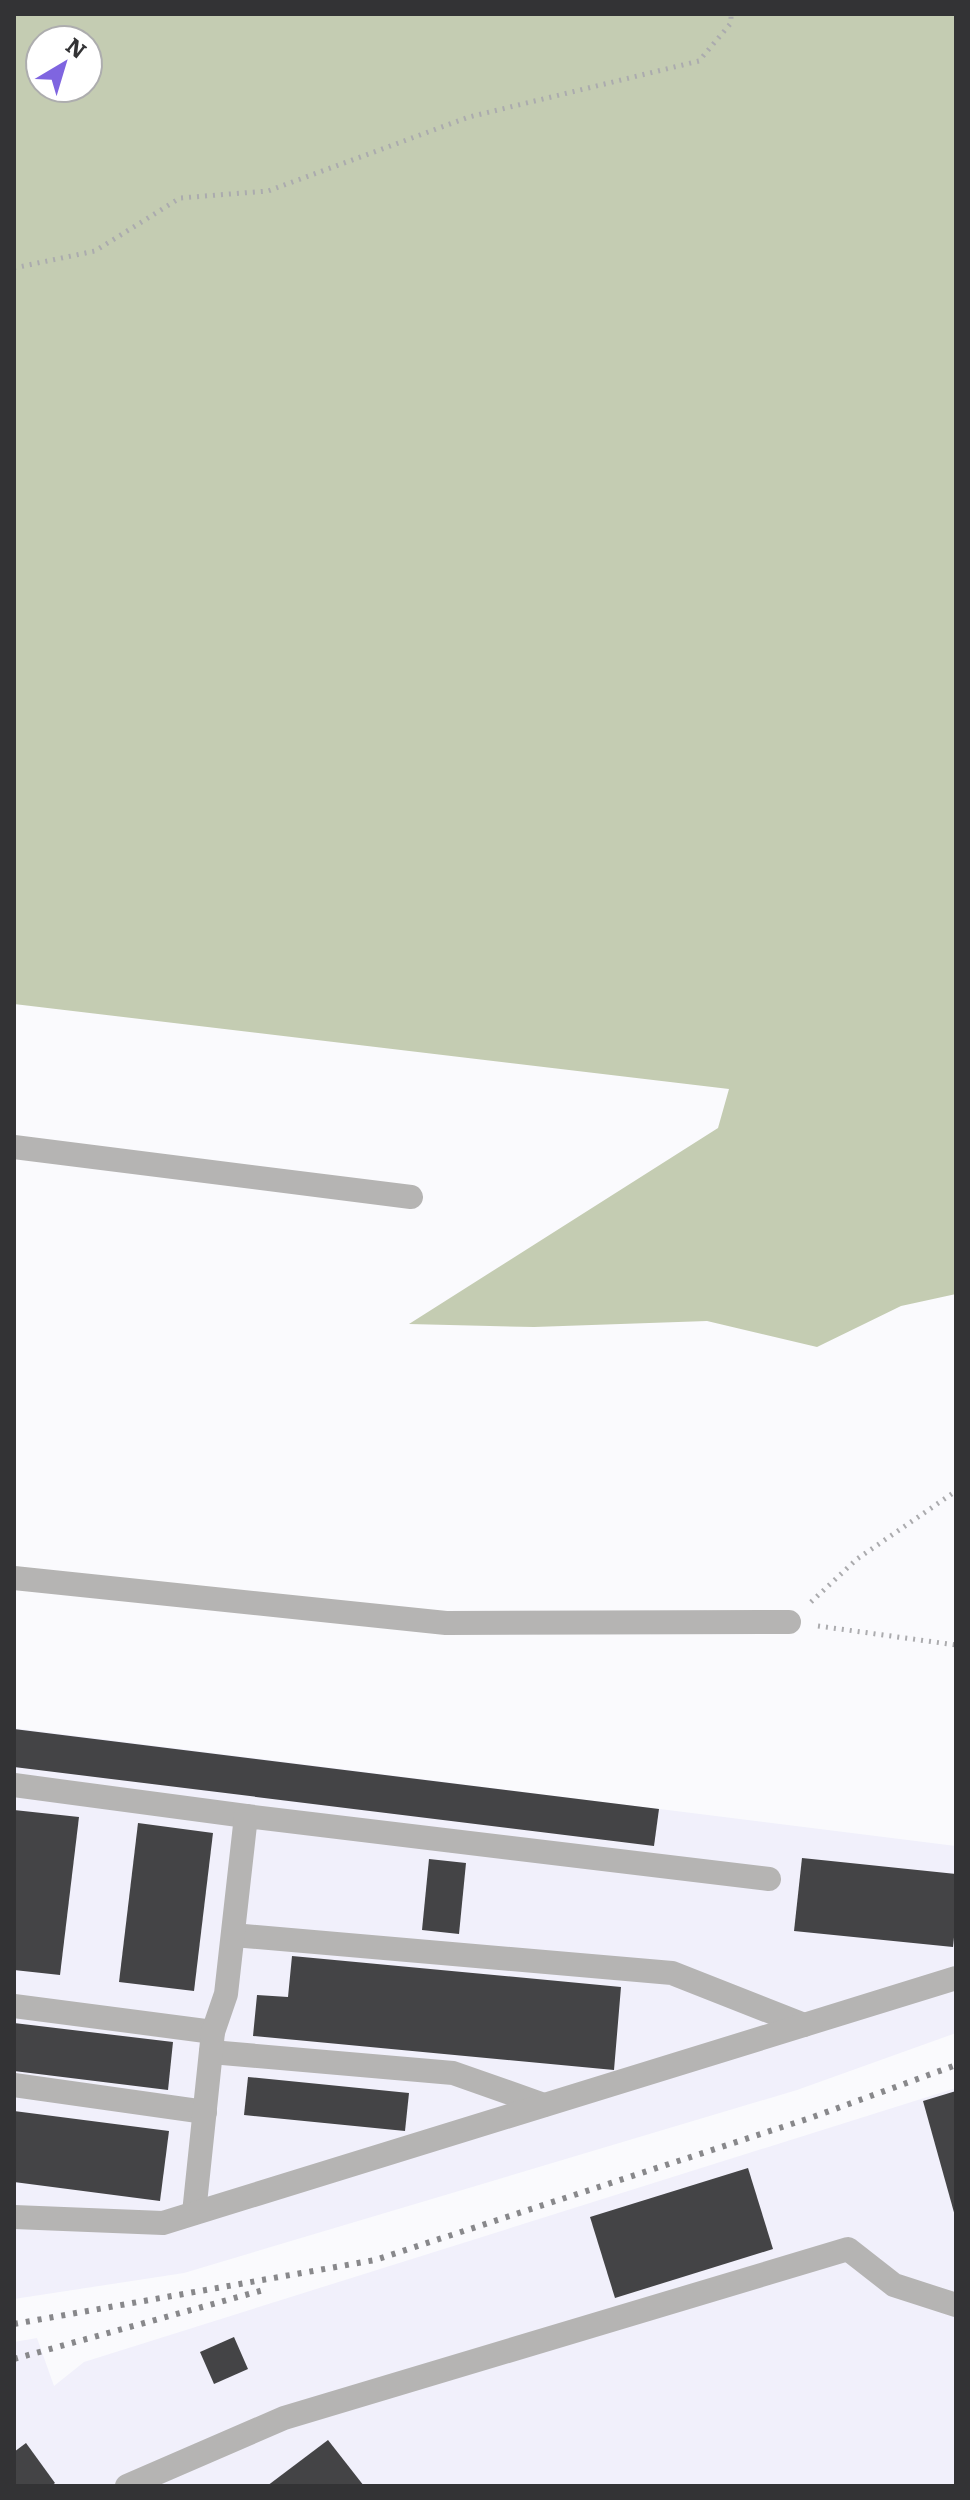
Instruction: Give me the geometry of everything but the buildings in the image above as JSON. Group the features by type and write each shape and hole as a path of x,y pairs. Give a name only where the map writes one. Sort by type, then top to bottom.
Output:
{"lane":[{"path":"14,1147 411,1197"},
{"path":"14,1578 446,1623 789,1622"},
{"path":"14,1785 769,1879"},
{"path":"194,2213 212,2042 226,1994 246,1816"},
{"path":"233,1935 672,1973 804,2025"},
{"path":"14,2217 163,2223 956,1978"},
{"path":"14,2006 212,2042 453,2073 544,2105"},
{"path":"14,2085 205,2112"},
{"path":"127,2486 284,2418 848,2249 894,2285 956,2305"}],"path":[{"path":"14,268 95,251 180,198 268,191 469,117 699,61 731,23 731,14"},
{"path":"789,1622 857,1559 956,1491"},
{"path":"789,1622 956,1645"}],"shaded area":[{"path":"14,1728 956,1846 956,2033 797,2090 184,2273 14,2299"},
{"path":"956,2088 956,2486 14,2486 14,2342 37,2338 54,2386 84,2362"}],"green space":[{"path":"14,14 956,14 956,1294 901,1306 817,1347 707,1321 534,1327 409,1324 718,1128 729,1089 14,1004"}],"railway":[{"path":"14,2324 375,2260 813,2117 956,2065"},
{"path":"14,2359 267,2289"}]}
